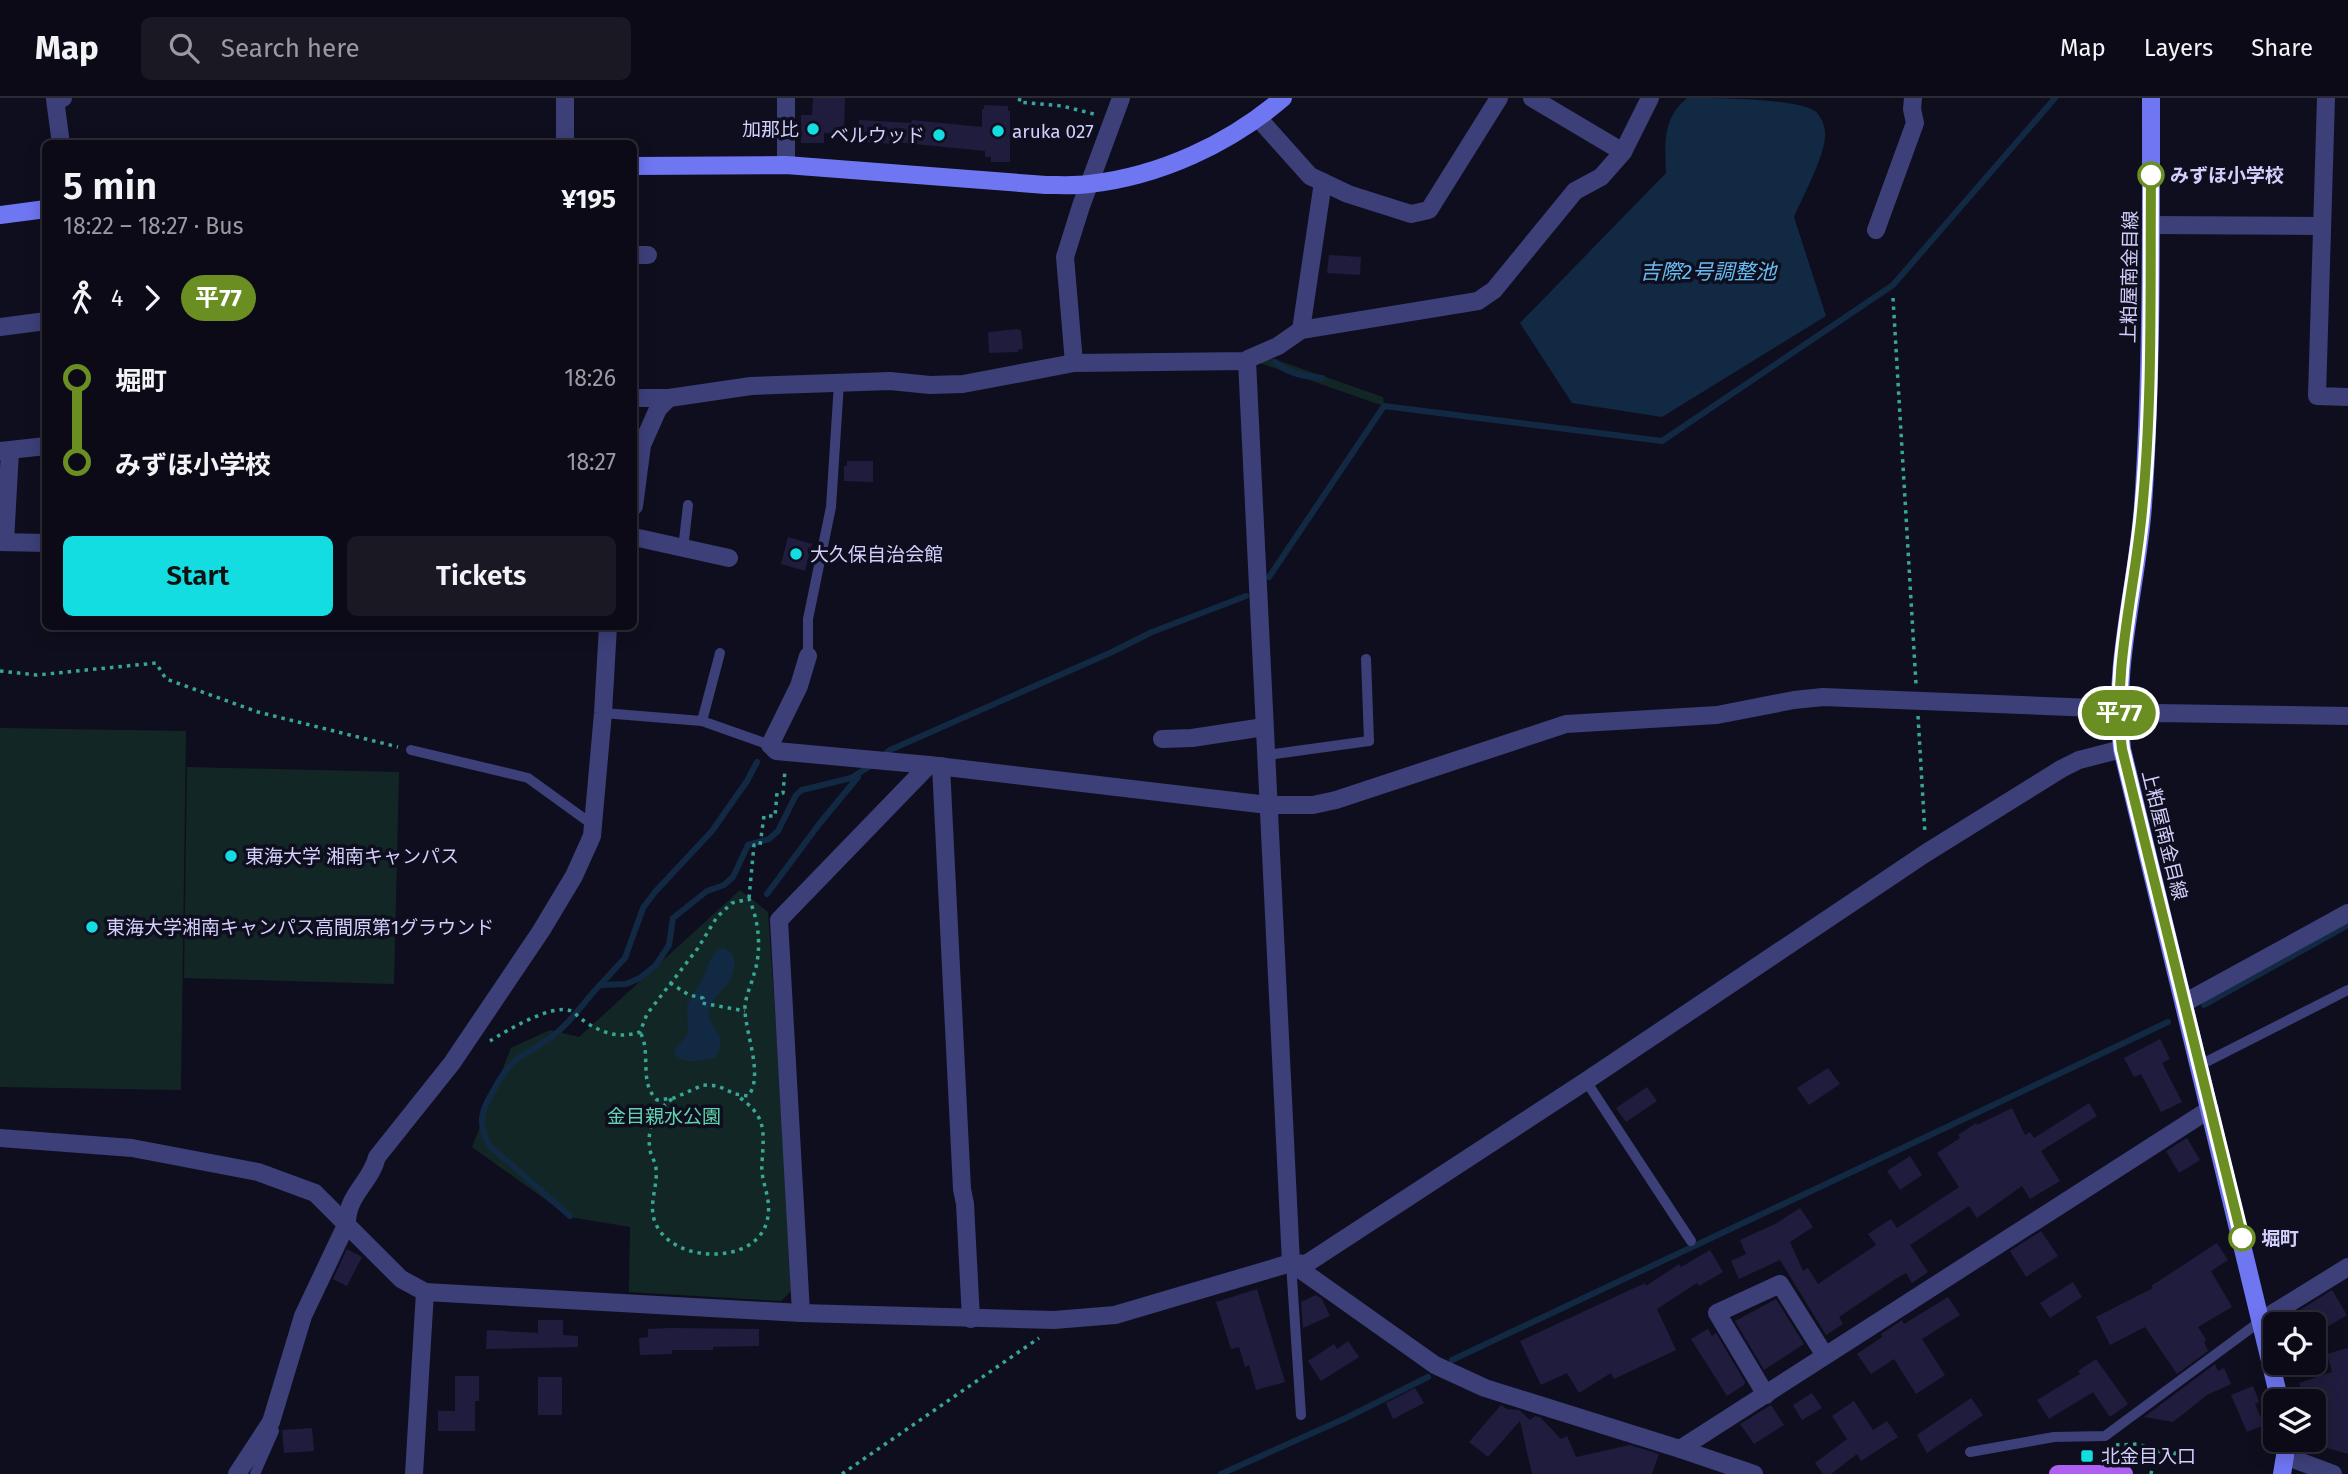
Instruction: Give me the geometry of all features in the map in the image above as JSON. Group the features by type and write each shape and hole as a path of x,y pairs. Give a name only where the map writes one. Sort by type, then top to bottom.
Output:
{"main road":[{"path":"637,166 786,165 1046,185 1089,184 1148,172 1184,159 1259,119 1283,98"},
{"name":"上粕屋南金目線","path":"2151,98 2148,420 2143,509 2120,674 2119,718 2122,749 2277,1389"},
{"path":"0,215 42,210"},
{"path":"2058,1474 2124,1474"}],"street":[{"path":"60,140 55,99 63,98"},
{"path":"565,98 565,140"},
{"path":"786,98 786,165"},
{"path":"1074,363 1065,257 1121,98"},
{"path":"1259,119 1310,176 1348,194 1410,214 1429,209 1499,98"},
{"path":"1532,98 1623,152"},
{"path":"637,398 669,398 751,386 890,381 930,385 962,384 1074,363 1247,361 1278,346 1301,330 1478,301 1494,290 1575,191 1601,177 1623,152 1650,98"},
{"path":"1876,230 1915,123 1913,98"},
{"path":"2326,98 2320,226 2317,396 2348,397"},
{"path":"1301,330 1323,181"},
{"path":"2151,225 2320,226"},
{"path":"0,327 42,322"},
{"path":"1247,361 1291,1263"},
{"path":"637,483 642,445 658,409 669,398"},
{"path":"42,446 5,451 2,542 42,543"},
{"path":"637,538 729,558"},
{"path":"237,1474 271,1422 303,1316 347,1223 347,1209 375,1167 377,1157 452,1063 541,931 574,876 592,836 608,630"},
{"path":"808,656 799,686 770,745 776,751 935,765 1268,805 1313,805 1336,800 1566,724 1717,715 1823,697 1917,701 2119,718 2156,713 2348,716"},
{"path":"1162,739 1192,738 1265,727"},
{"path":"0,1138 132,1148 258,1172 315,1193 401,1279 425,1292 801,1314 1054,1320 1115,1315 1291,1263 1306,1264 1587,1081 1926,853 2061,769 2079,760 2122,749"},
{"path":"801,1314 779,920 935,765"},
{"path":"935,765 971,1319"},
{"path":"2185,1003 2348,913"},
{"path":"1680,1448 2210,1110"},
{"path":"1291,1263 1435,1365 1485,1388 1680,1448 1754,1474"},
{"path":"2262,1320 2348,1268"},
{"path":"1766,1395 1717,1312 1780,1284 1824,1354"},
{"path":"414,1474 425,1292"},
{"path":"2284,1457 2333,1474"}],"lane":[{"path":"808,656 808,619 831,507 839,383"},
{"path":"683,549 688,505"},
{"path":"702,721 720,653"},
{"path":"1267,755 1369,741 1366,660"},
{"path":"603,713 702,721 770,745"},
{"path":"411,750 527,778 593,825"},
{"path":"2200,1065 2348,989"},
{"path":"1587,1081 1691,1241"},
{"path":"1291,1263 1301,1415"},
{"path":"1970,1452 2054,1437 2105,1436 2262,1320"},
{"path":"255,1474 274,1431 271,1422"}],"path":[{"path":"1020,98 1019,102 1062,106 1113,119"},
{"path":"1893,299 1926,853"},
{"path":"0,671 37,675 156,663 166,679 258,712 411,750"},
{"path":"735,1094 748,1096 754,1089 755,1074 745,1004 756,968 758,925 749,899 754,845 760,845 764,816 775,817 777,793 783,793 785,768 794,769 795,753"},
{"path":"640,1032 647,1014 698,948 717,917 732,903 749,899"},
{"path":"670,983 689,995 703,998 702,1003 745,1011"},
{"path":"520,1024 555,1011 570,1010 605,1033 616,1036 640,1032"},
{"path":"640,1032 645,1041 646,1078 651,1094 657,1100 674,1098"},
{"path":"703,1085 718,1086 752,1105 762,1122 762,1166 769,1206 767,1223 751,1244 720,1253 705,1254 683,1250 670,1243 654,1221 652,1208 656,1166 651,1153 652,1122 662,1105 674,1098 703,1085"},
{"path":"842,1474 1040,1337 1054,1320"},
{"path":"2105,1436 2105,1446 2139,1444 2155,1451 2175,1453 2174,1461 2154,1458 2151,1474"}],"green space":[{"path":"1259,354 1383,397 1384,406 1248,359"},
{"name":"東海大学湘南キャンパス高間原第1グラウンド","path":"0,728 186,731 181,1090 0,1087"},
{"path":"187,767 399,772 394,984 184,978"},
{"name":"金目親水公園","path":"740,890 768,912 794,1288 781,1301 629,1292 630,1227 570,1217 472,1147 511,1048 550,1030 579,1037"}],"water":[{"name":"吉際2号調整池","path":"1687,98 1790,103 1815,111 1823,122 1824,144 1818,165 1794,217 1826,316 1662,417 1572,403 1520,323 1666,173 1669,123"},
{"path":"724,948 733,955 733,973 709,1011 711,1022 720,1037 719,1050 715,1058 684,1060 675,1055 675,1049 688,1034 687,1005 712,956 718,949"}],"building":[{"path":"813,98 845,98 844,133 824,133 824,143 801,143 801,115 812,115"},
{"path":"984,105 1008,106 1010,162 991,162 991,157 985,157 985,151 894,142 858,142 859,120 911,123 912,120 982,127"},
{"path":"1329,255 1361,257 1360,275 1327,273"},
{"path":"1021,331 1023,349 1018,352 989,353 988,332"},
{"path":"847,461 873,461 873,482 844,481 844,466 847,466"},
{"name":"大久保自治会館","path":"788,537 812,544 805,571 781,564"},
{"path":"2160,1039 2170,1059 2162,1063 2182,1102 2161,1112 2141,1074 2134,1077 2124,1058"},
{"path":"1828,1068 1840,1084 1809,1105 1797,1088"},
{"path":"1647,1087 1657,1101 1626,1122 1616,1108"},
{"path":"2089,1103 2097,1116 2041,1151 2060,1181 2030,1199 2022,1186 1977,1218 1969,1206 1910,1245 1928,1272 1912,1283 1906,1273 1897,1278 1839,1317 1843,1324 1826,1335 1780,1260 1739,1279 1731,1261 1746,1254 1740,1240 1777,1223 1800,1208 1813,1227 1790,1242 1803,1271 1808,1268 1818,1284 1876,1245 1868,1234 1891,1219 1897,1228 1959,1187 1937,1153 1960,1138 1958,1135 1976,1123 1977,1125 2012,1108 2025,1135 2030,1132 2034,1138"},
{"path":"2187,1138 2200,1160 2179,1173 2166,1151"},
{"path":"1910,1156 1922,1175 1900,1190 1887,1171"},
{"path":"2041,1231 2058,1256 2026,1277 2010,1251"},
{"path":"2217,1243 2228,1260 2211,1271 2232,1307 2198,1327 2206,1340 2204,1342 2208,1351 2177,1374 2145,1327 2110,1345 2096,1317 2153,1288 2151,1286"},
{"path":"347,1249 362,1257 347,1286 333,1279"},
{"path":"1710,1250 1723,1272 1699,1286 1697,1283 1657,1309 1676,1350 1614,1379 1611,1373 1579,1393 1567,1373 1541,1385 1520,1341 1645,1283 1646,1286 1679,1264 1681,1267"},
{"path":"2073,1282 2082,1297 2050,1318 2040,1303"},
{"path":"1257,1289 1285,1382 1256,1390 1249,1365 1245,1367 1239,1347 1231,1349 1216,1302"},
{"path":"2332,1290 2347,1315 2326,1328 2326,1312 2297,1312"},
{"path":"1316,1295 1322,1299 1330,1316 1303,1328 1301,1302"},
{"path":"1948,1297 1960,1315 1922,1339 1945,1375 1916,1394 1894,1359 1871,1374 1857,1354 1902,1320 1904,1324"},
{"path":"1776,1299 1804,1344 1764,1370 1735,1321"},
{"path":"538,1320 563,1320 563,1335 578,1336 578,1347 486,1349 487,1330 538,1333"},
{"path":"648,1329 759,1329 759,1346 672,1350 672,1354 640,1355 639,1338 648,1337"},
{"path":"1708,1329 1712,1336 1716,1333 1745,1382 1727,1396 1691,1339"},
{"path":"1348,1341 1359,1357 1321,1381 1308,1361 1334,1344 1337,1349"},
{"path":"2348,1348 2348,1454 2326,1448 2326,1389 2301,1389 2299,1383 2332,1372 2327,1354"},
{"path":"2096,1359 2128,1404 2110,1417 2093,1392 2049,1419 2037,1400 2080,1374 2078,1371"},
{"path":"2215,1364 2218,1371 2224,1368 2231,1384 2207,1395 2173,1422 2144,1417"},
{"path":"455,1376 479,1376 479,1401 475,1401 475,1431 438,1431 438,1411 455,1411"},
{"path":"538,1377 562,1377 562,1415 538,1415"},
{"path":"2253,1386 2259,1402 2255,1404 2263,1425 2247,1432 2231,1395"},
{"path":"1415,1388 1424,1403 1393,1419 1386,1403"},
{"path":"1812,1393 1822,1408 1802,1420 1793,1405"},
{"path":"1971,1398 1983,1415 1927,1453 1917,1435"},
{"path":"1854,1401 1873,1430 1887,1421 1898,1437 1861,1461 1857,1454 1831,1474 1823,1474 1815,1463 1847,1439 1832,1416"},
{"path":"1501,1405 1507,1409 1519,1410 1530,1420 1535,1416 1540,1417 1561,1439 1567,1436 1576,1457 1630,1445 1659,1454 1652,1474 1532,1474 1520,1421 1488,1457 1469,1442"},
{"path":"1771,1405 1784,1425 1754,1444 1740,1424"},
{"path":"312,1428 314,1451 284,1453 282,1430"}],"waterway":[{"path":"1269,577 1384,406 1662,441 1893,285 2055,98"},
{"path":"1275,362 1291,372 1322,378"},
{"path":"883,756 890,750 1152,632 1246,596"},
{"path":"600,985 625,958 643,908 712,831 757,762"},
{"path":"570,1216 490,1146 485,1137 482,1115 503,1074 516,1060 559,1031 600,985 626,984 640,978 656,965 669,945 673,918 707,891 724,885 733,877 748,845 769,839 778,831 796,795 802,790 851,778 872,765"},
{"path":"767,894 858,777"},
{"path":"2204,1005 2348,925"},
{"path":"1452,1360 2168,1022"},
{"path":"1221,1474 1346,1418 1428,1377"}],"bus line":[{"name":"平77","path":"2151,175 2148,420 2143,509 2120,674 2119,726 2122,749 2242,1238"}],"place":[{"name":"加那比","path":"813,129"},
{"name":"aruka 027","path":"998,131"},
{"name":"ベルウッド","path":"939,135"},
{"name":"みずほ小学校","path":"2151,175"},
{"name":"大久保自治会館","path":"796,554"},
{"name":"東海大学 湘南キャンパス","path":"231,856"},
{"name":"東海大学湘南キャンパス高間原第1グラウンド","path":"92,927"},
{"name":"堀町","path":"2242,1238"},
{"name":"北金目入口","path":"2087,1456"}]}
